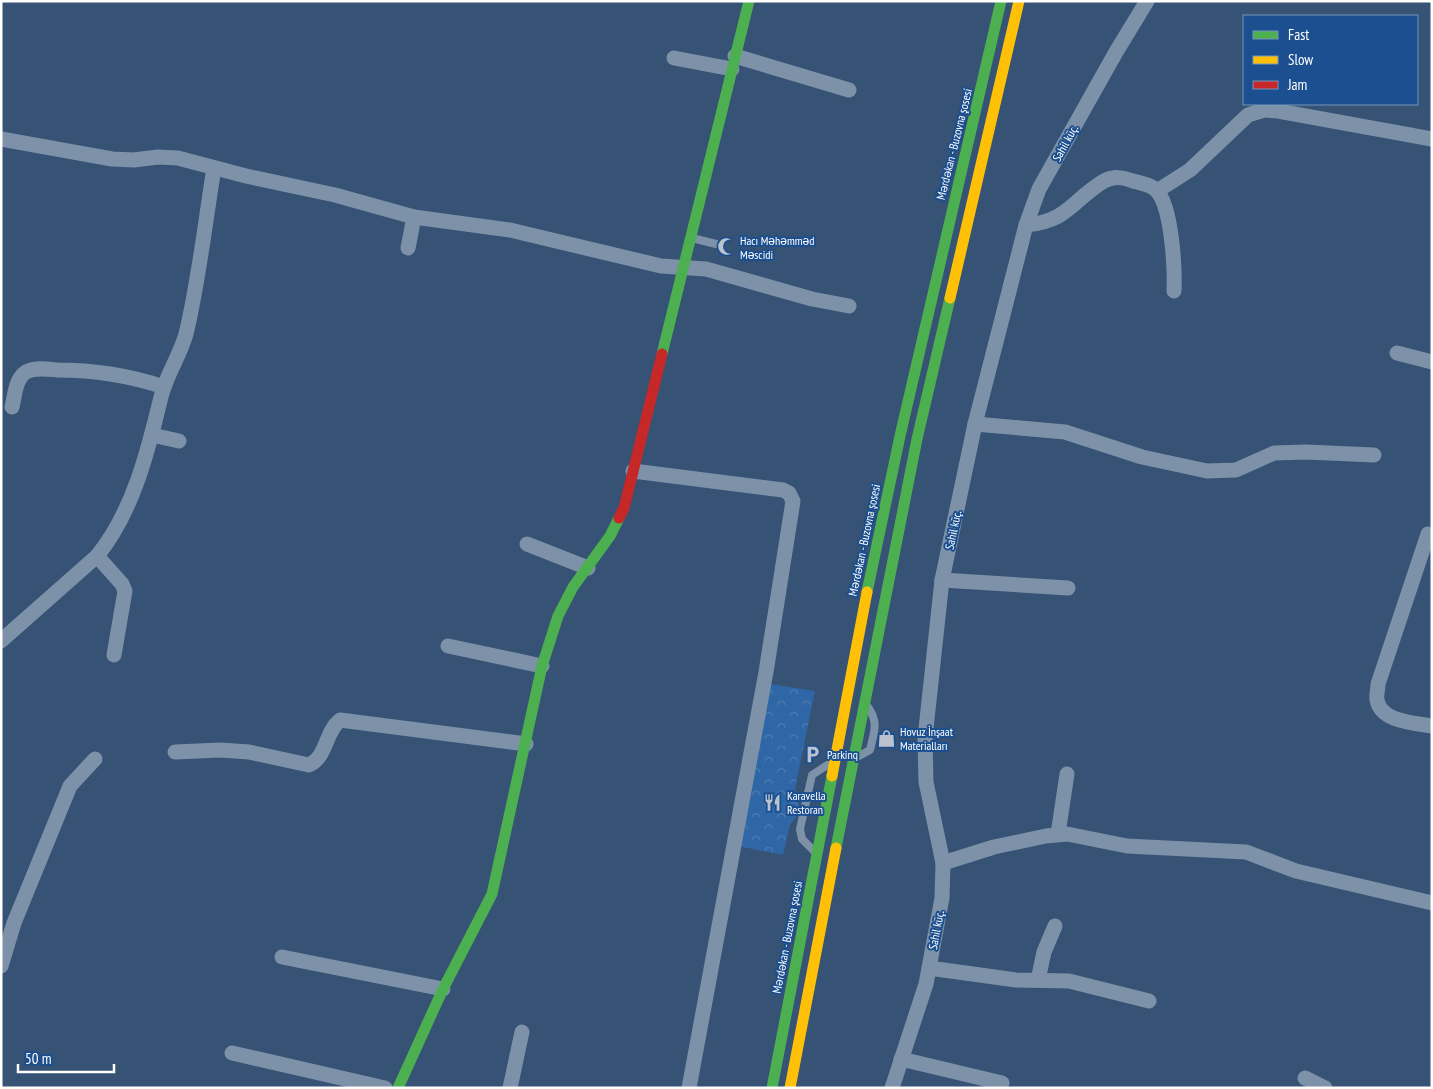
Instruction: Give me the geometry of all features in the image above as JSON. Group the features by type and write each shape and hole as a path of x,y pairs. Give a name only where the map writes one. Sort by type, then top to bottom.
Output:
{"main road":[{"path":"398,1088 443,989 492,894 542,666 563,604 619,521 749,1"},
{"name":"Mərdəkan - Buzovna şosesi","path":"772,1088 900,436 1001,1"},
{"path":"790,1088 864,701 917,439 1019,1"}],"street":[{"name":"Sahil küç.","path":"892,1088 921,1003 942,898 944,863 926,782 925,738 942,580 975,424 1026,225 1039,188 1147,1"},
{"path":"674,58 734,63 849,90"},
{"path":"1157,191 1190,170 1242,120 1256,112 1278,111 1432,139"},
{"path":"1,139 118,160 169,156 344,197 414,217 510,230 652,264 706,268 812,299 849,306"},
{"path":"1,641 97,556 106,545 118,522 152,435 164,386 186,335 214,168"},
{"path":"1026,225 1051,221 1103,182 1114,177 1131,180 1157,191 1167,218 1173,248 1175,264 1174,291"},
{"path":"408,248 414,217"},
{"path":"1397,353 1432,362"},
{"path":"12,407 19,379 26,372 37,369 92,370 134,377 164,386"},
{"path":"975,424 1065,432 1142,457 1207,471 1236,470 1274,453 1306,452 1374,455"},
{"path":"152,435 179,441"},
{"path":"633,470 783,490 789,494 792,501 766,672 689,1088"},
{"path":"1428,534 1378,684 1376,700 1381,710 1391,718 1432,726"},
{"path":"527,544 588,568"},
{"path":"97,556 122,584 125,591 114,655"},
{"path":"942,580 1068,588"},
{"path":"448,646 542,666"},
{"path":"174,752 220,750 249,752 308,765 315,762 320,756 334,725 340,720 526,744"},
{"path":"1,966 14,923 70,786 95,759"},
{"path":"1058,834 1067,774"},
{"path":"944,863 994,847 1058,834 1078,835 1127,846 1246,852 1296,871 1432,902"},
{"path":"1038,980 1044,952 1055,926"},
{"path":"282,957 443,989"},
{"path":"929,968 1016,980 1069,981 1149,1001"},
{"path":"510,1088 522,1032"},
{"path":"232,1053 385,1088"},
{"path":"901,1059 1002,1083"},
{"path":"1305,1078 1325,1088"}],"lane":[{"path":"690,237 716,244"},
{"path":"817,855 802,839 800,829 812,775 835,761"}],"green space":[{"path":"770,684 815,691 795,789 799,799 798,814 790,825 783,855 738,846"}],"traffic: fast":[{"path":"662,354 749,1"},
{"path":"867,592 900,436 1001,1"},
{"path":"836,848 917,439 950,298"},
{"path":"398,1088 443,989 492,894 542,666 558,616 573,587 610,536 619,518"},
{"path":"772,1088 832,776"}],"traffic: slow":[{"path":"950,298 1019,1"},
{"path":"832,776 867,592"},
{"path":"790,1088 836,848"}],"traffic: jam":[{"path":"619,518 624,508 662,354"}],"place":[{"name":"Hacı Məhəmməd Məscidi","path":"726,247"},
{"name":"Hovuz İnşaat Materialları","path":"886,738"},
{"name":"Parkinq","path":"813,754"},
{"name":"Karavella Restoran","path":"773,802"}]}
